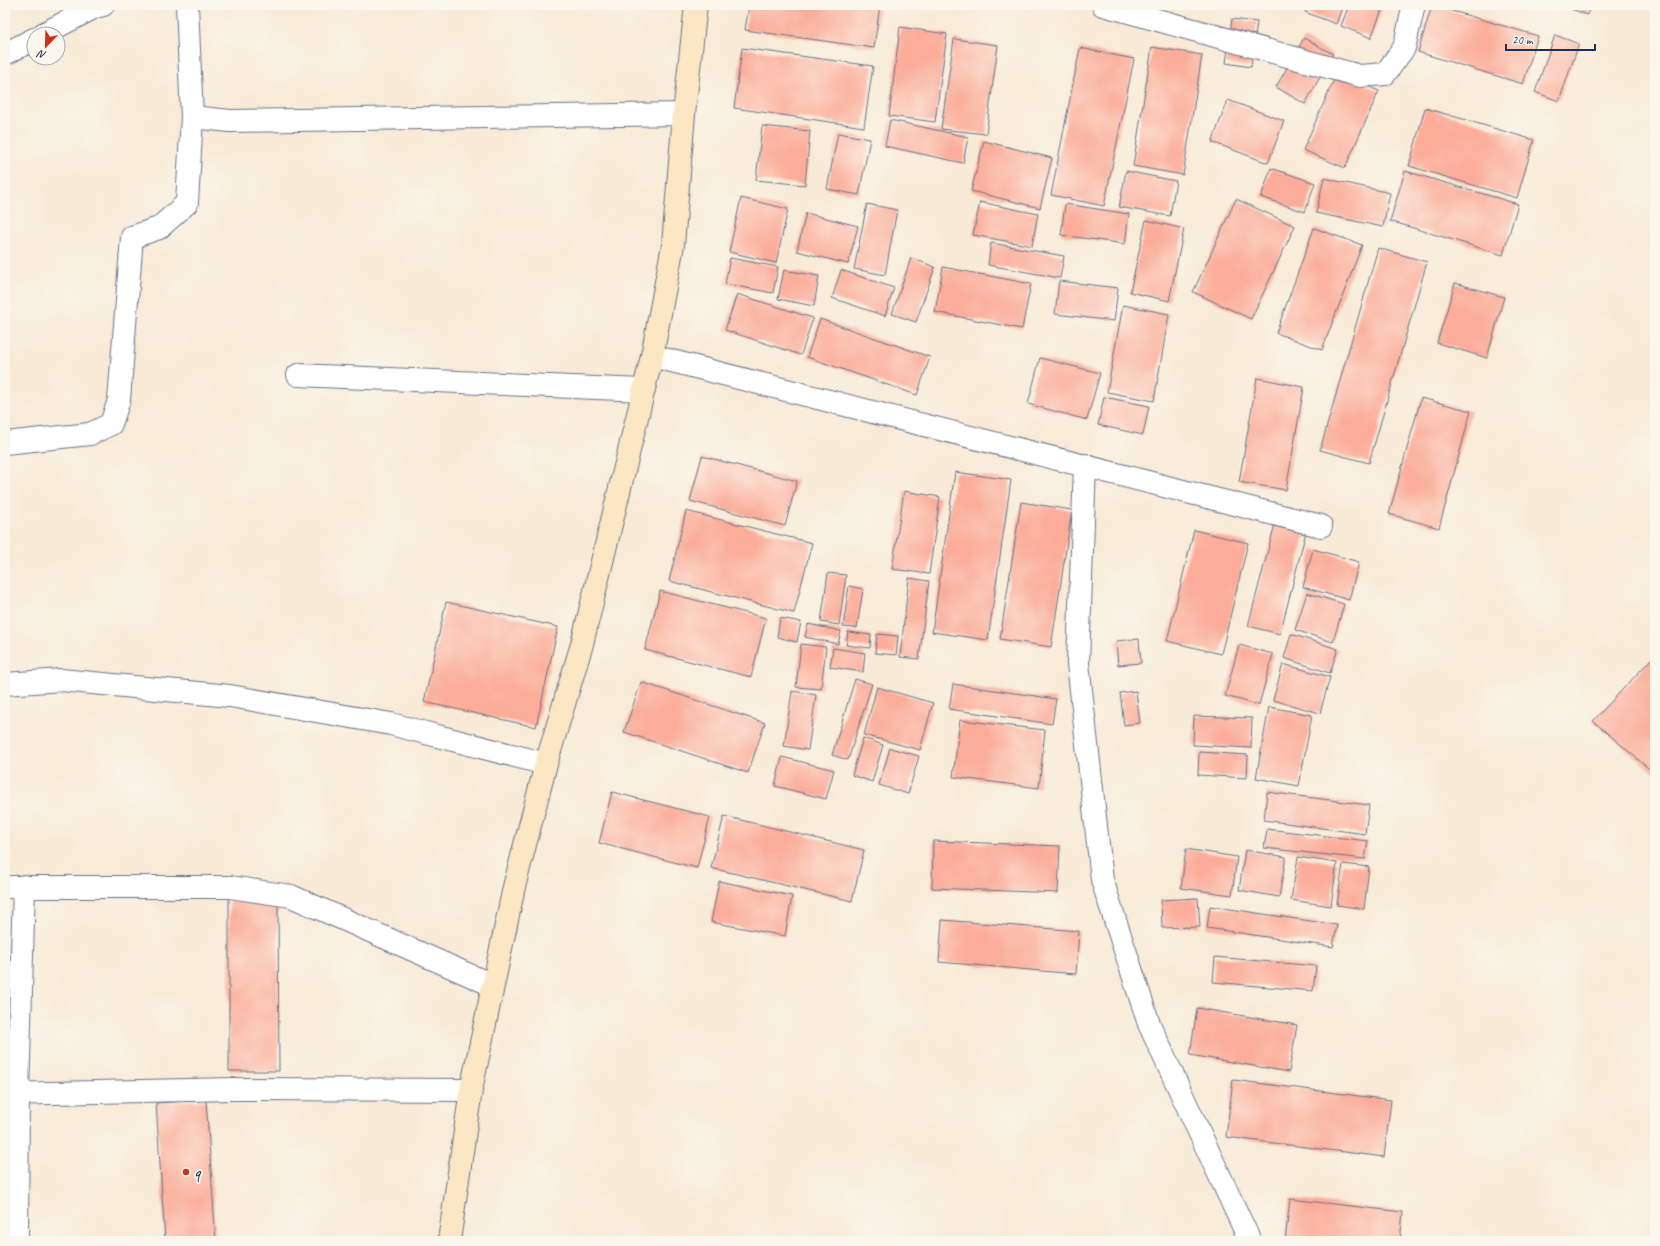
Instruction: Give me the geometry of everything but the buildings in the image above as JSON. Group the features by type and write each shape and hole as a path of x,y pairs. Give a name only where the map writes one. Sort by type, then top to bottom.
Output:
{"main road":[{"path":"449,1241 472,1090 492,986 514,887 546,764 582,644 652,356 673,245 684,114 696,5"}],"street":[{"path":"58,26 95,7 103,5"},
{"path":"5,443 90,434 111,424 118,400 132,237 159,228 187,203 192,117 186,5"},
{"path":"1103,5 1360,76 1385,74 1404,48 1414,5"},
{"path":"5,54 26,43"},
{"path":"192,117 230,121 684,114"},
{"path":"652,356 1322,526"},
{"path":"298,375 643,390"},
{"path":"1085,465 1078,663 1102,880 1149,1024 1250,1241"},
{"path":"5,684 61,680 230,696 391,724 546,764"},
{"path":"17,1241 11,1094 15,886 230,887 291,896 492,986"},
{"path":"11,1094 234,1089 472,1090"}],"place":[{"name":"q","path":"186,1172"}]}
